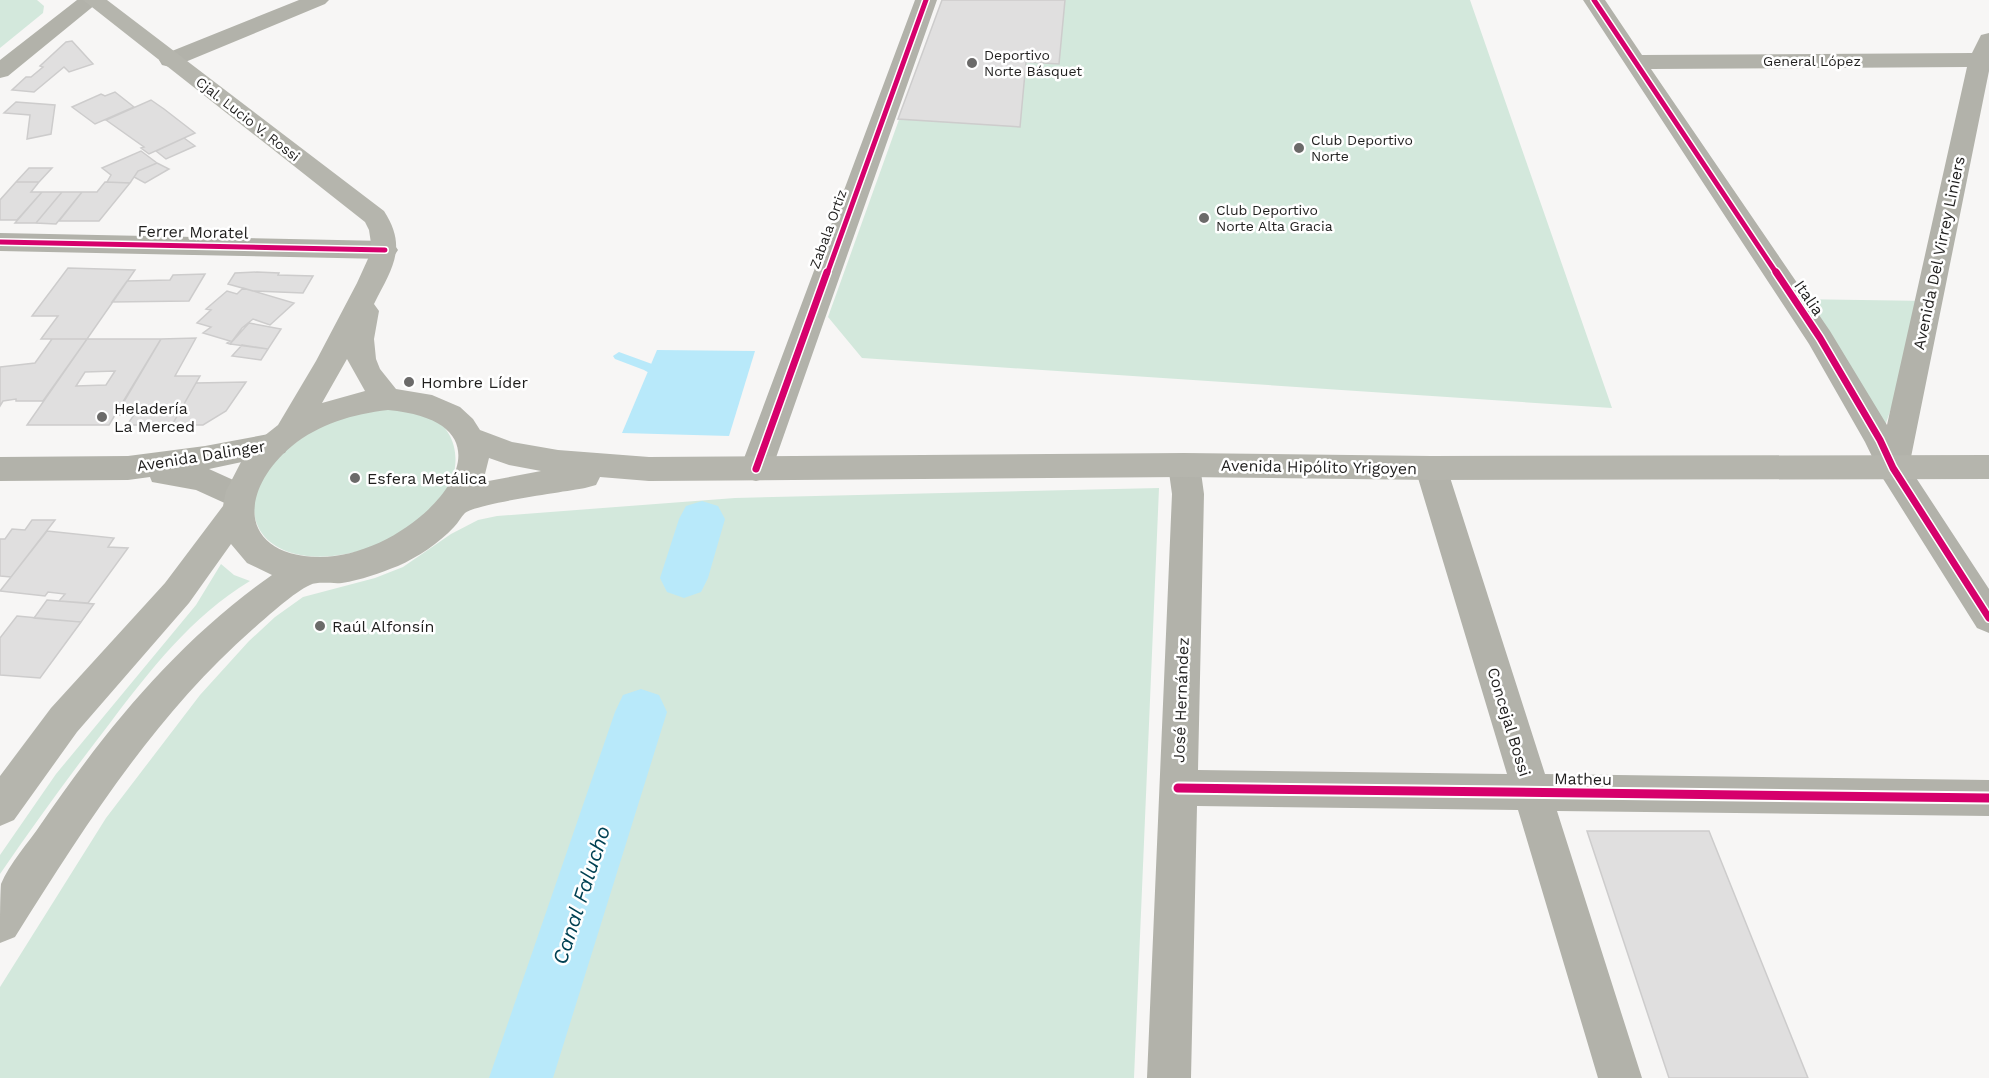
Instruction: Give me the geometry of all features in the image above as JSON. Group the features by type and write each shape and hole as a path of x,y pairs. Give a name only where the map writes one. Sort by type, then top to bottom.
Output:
{"main road":[{"name":"Cjal. Lucio V. Rossi","path":"92,0 375,217 382,230 385,250"},
{"path":"281,440 330,363 385,250"},
{"path":"370,283 357,342 361,361 368,377 388,399"},
{"path":"0,807 64,720 177,593 239,503 252,470 281,440 303,424 336,409 362,402 388,399 420,401 446,411 464,427 472,449 470,475 456,502 424,533 381,557 342,568 304,570 272,562 255,550 243,535 239,503"},
{"name":"Avenida Hipólito Yrigoyen","path":"469,438 509,453 558,462 649,468 1184,465 1431,468 1989,467"},
{"name":"Avenida Hipólito Yrigoyen","path":"456,502 549,480 649,468"},
{"path":"0,922 85,791 175,678 232,623 304,570"}],"street":[{"path":"0,71 92,0"},
{"path":"170,60 318,0"},
{"name":"Zabala Ortiz","path":"756,468 926,0"},
{"name":"Italia","path":"1594,0 1820,338 1880,440 1893,468 1989,618"},
{"name":"General López","path":"1634,62 1986,54"},
{"name":"Avenida Del Virrey Liniers","path":"1893,468 1986,54"},
{"name":"Ferrer Moratel","path":"0,242 385,250"},
{"name":"Avenida Dalinger","path":"0,469 128,468 205,458 281,440"},
{"name":"José Hernández","path":"1168,1078 1188,494 1184,465"},
{"name":"Avenida Dalinger","path":"128,468 202,479 239,503"},
{"name":"Concejal Bossi","path":"1431,468 1620,1078"},
{"name":"Matheu","path":"1178,788 1989,798"}],"green space":[{"path":"0,0 37,0 44,6 43,13 0,48"},
{"name":"Club Deportivo Norte Alta Gracia","path":"942,0 1470,0 1612,408 862,358 828,317"},
{"path":"1794,299 1929,301 1880,440"},
{"path":"387,408 427,415 438,421 446,430 455,451 455,463 454,474 443,496 432,509 400,535 361,551 319,557 288,552 274,545 263,535 254,509 255,495 270,463 324,422"},
{"path":"1159,488 1134,1078 0,1078 0,987 106,818 200,695 249,641 275,617 303,597 375,578 403,567 451,534 478,520 497,516 735,498"},
{"path":"221,564 234,575 250,581 209,610 173,645 125,703 0,874 0,855 56,774 196,605"}],"water":[{"path":"657,350 755,351 729,436 622,433"}],"building":[{"name":"Deportivo Norte Básquet","path":"942,0 1065,0 1059,64 1026,62 1020,127 898,119"},
{"path":"72,41 93,64 69,72 64,67 34,92 12,90 26,77 31,77 43,67 40,66 66,42"},
{"path":"115,92 134,107 95,124 72,107 101,94 105,96"},
{"path":"151,100 195,133 149,154 141,148 144,147 106,120"},
{"path":"16,102 55,105 51,134 27,139 30,115 4,113"},
{"path":"184,138 195,146 166,159 156,151"},
{"path":"141,151 157,163 138,171 130,183 107,182 111,175 102,168"},
{"path":"157,163 169,169 145,183 134,177 138,171"},
{"path":"29,168 52,168 39,182 16,182"},
{"path":"16,182 39,182 31,192 42,192 17,220 0,220 0,200"},
{"path":"105,182 130,183 99,221 59,221 82,192 97,192"},
{"path":"42,192 62,192 36,223 15,223"},
{"path":"62,192 82,192 56,224 36,223"},
{"path":"68,268 135,270 87,339 41,339 58,316 32,316"},
{"path":"257,272 313,276 303,293 253,291 228,284 235,273"},
{"path":"205,274 189,301 112,302 127,281 170,280 173,275"},
{"path":"243,288 294,303 270,325 253,319 242,328 230,344 227,343 230,341 203,333 211,327 197,323 211,310 206,309 227,291 237,294"},
{"path":"249,323 281,329 268,349 230,344"},
{"path":"196,338 175,376 200,376 172,425 127,425 134,415 116,415 161,339"},
{"path":"52,339 87,339 43,401 16,401 16,399 3,401 0,406 0,367 35,363"},
{"path":"87,339 161,339 109,425 27,425","holes":["115,371 106,385 76,386 85,372"]},
{"path":"242,345 268,349 261,360 232,356"},
{"path":"246,382 226,411 203,425 172,425 196,383"},
{"path":"32,520 55,520 11,577 0,576 0,539 5,539 12,529 25,530"},
{"path":"47,531 114,538 108,547 128,548 88,603 59,601 65,594 48,592 45,596 0,591"},
{"path":"47,600 94,604 81,622 34,618"},
{"path":"17,616 81,622 40,678 0,675 0,638"},
{"path":"1587,831 1709,831 1808,1078 1669,1078"}],"waterway":[{"path":"619,356 648,367 665,378"},
{"name":"Canal Falucho","path":"684,578 702,519"},
{"name":"Canal Falucho","path":"521,1078 641,712"}],"cycle path":[{"path":"756,469 926,0"},
{"path":"1594,0 1820,338 1880,440 1893,468 1989,618"},
{"path":"0,242 385,250"},
{"path":"1178,788 1989,798"}],"place":[{"name":"Deportivo Norte Básquet","path":"972,63"},
{"name":"Club Deportivo Norte","path":"1299,148"},
{"name":"Club Deportivo Norte Alta Gracia","path":"1204,218"},
{"name":"Hombre Líder","path":"409,382"},
{"name":"Heladería La Merced","path":"102,417"},
{"name":"Esfera Metálica","path":"355,478"},
{"name":"Raúl Alfonsín","path":"320,626"}]}
